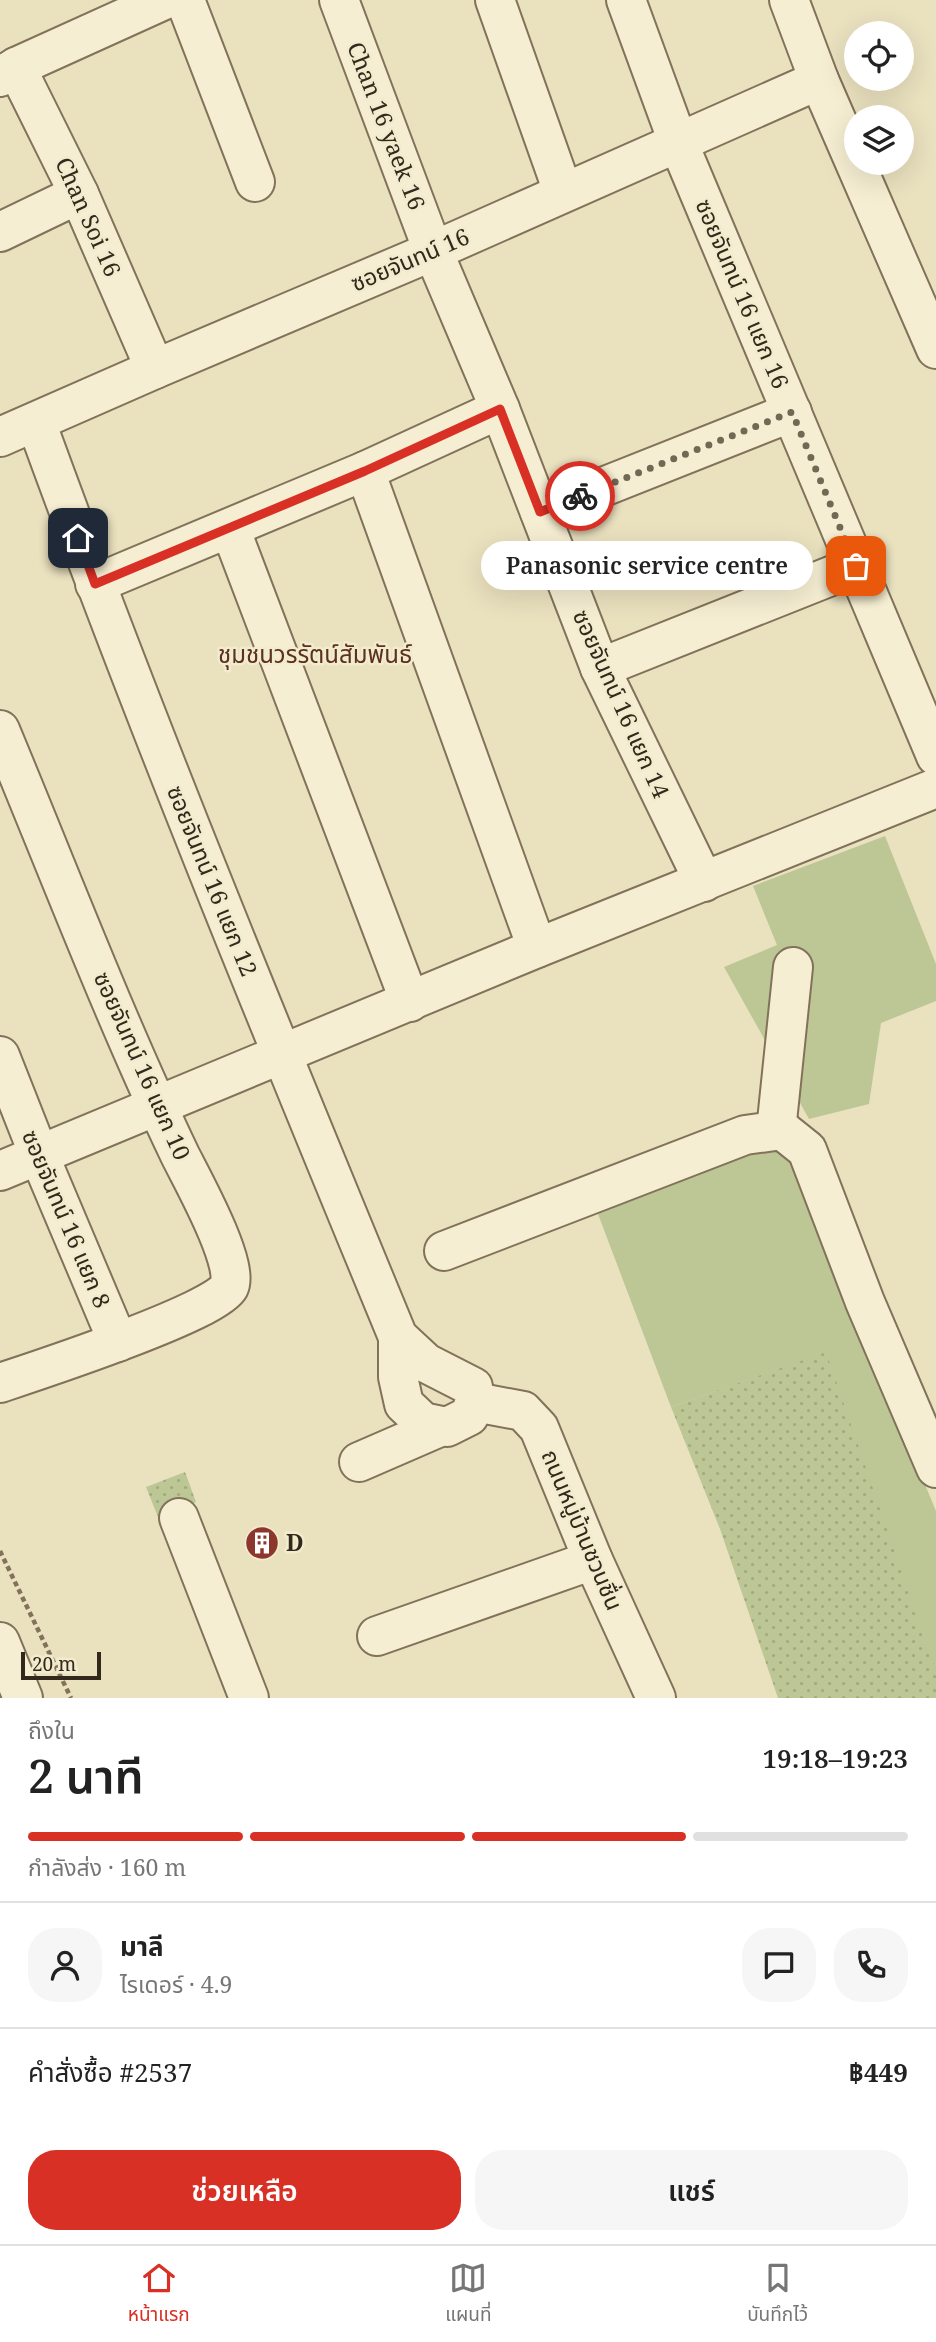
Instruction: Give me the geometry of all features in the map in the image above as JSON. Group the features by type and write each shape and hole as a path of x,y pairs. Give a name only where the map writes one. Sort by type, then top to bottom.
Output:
{"street":[{"path":"8,72 164,0"},
{"path":"185,0 255,182"},
{"name":"Chan 16 yaek 16","path":"339,0 433,251"},
{"path":"495,0 564,192"},
{"name":"ซอยจันทน์ 16 แยก 16","path":"626,0 678,142 936,756"},
{"path":"789,0 819,80 936,349"},
{"name":"Chan Soi 16","path":"8,72 79,194 155,369"},
{"name":"ซอยจันทน์ 16","path":"0,437 433,251 819,80"},
{"path":"0,232 79,194"},
{"name":"ซอยจันทน์ 16 แยก 14","path":"433,251 500,409 600,668 704,882"},
{"path":"95,584 365,471 500,409"},
{"path":"540,512 792,412"},
{"name":"ซอยจันทน์ 16 แยก 12","path":"36,422 95,584 281,1055 398,1337"},
{"path":"365,471 537,948"},
{"path":"230,528 410,1002"},
{"path":"600,668 856,566"},
{"name":"ซอยจันทน์ 16 แยก 10","path":"0,730 157,1106 223,1246 231,1279 227,1290 207,1304 118,1342"},
{"path":"0,1171 537,948 936,788"},
{"path":"776,1131 793,967"},
{"name":"ซอยจันทน์ 16 แยก 8","path":"0,1056 118,1342"},
{"path":"444,1251 745,1135 782,1130 807,1150 864,1302 936,1468"},
{"path":"398,1337 426,1363 473,1387 475,1402 469,1416 447,1427 423,1423 404,1404 398,1377 398,1337"},
{"path":"0,1383 118,1342"},
{"name":"ถนนหมู่บ้านชวนชื่น","path":"475,1402 523,1411 539,1428 593,1560 656,1698"},
{"path":"359,1462 442,1426"},
{"path":"179,1518 249,1698"},
{"path":"377,1636 593,1560"},
{"path":"0,1643 23,1698"}],"path":[{"path":"0,1551 71,1698"}],"green space":[{"path":"885,836 936,964 936,1001 881,1023 869,1104 809,1119 724,967 777,945 753,886"},
{"path":"775,1148 789,1158 936,1511 936,1678 826,1353 671,1407 598,1214 735,1152"},
{"path":"826,1352 936,1671 936,1698 778,1698 720,1529 671,1407"},
{"path":"185,1472 196,1502 158,1517 146,1487"}],"way so far":[{"path":"580,496 792,412 856,566"}],"place":[{"name":"Panasonic service centre","path":"856,566"},
{"name":"D","path":"262,1543"}],"district":[{"name":"ชุมชนวรรัตน์สัมพันธ์","path":"315,655"}],"route":[{"path":"78,538 95,584 365,471 500,409 540,512 580,496"}]}
